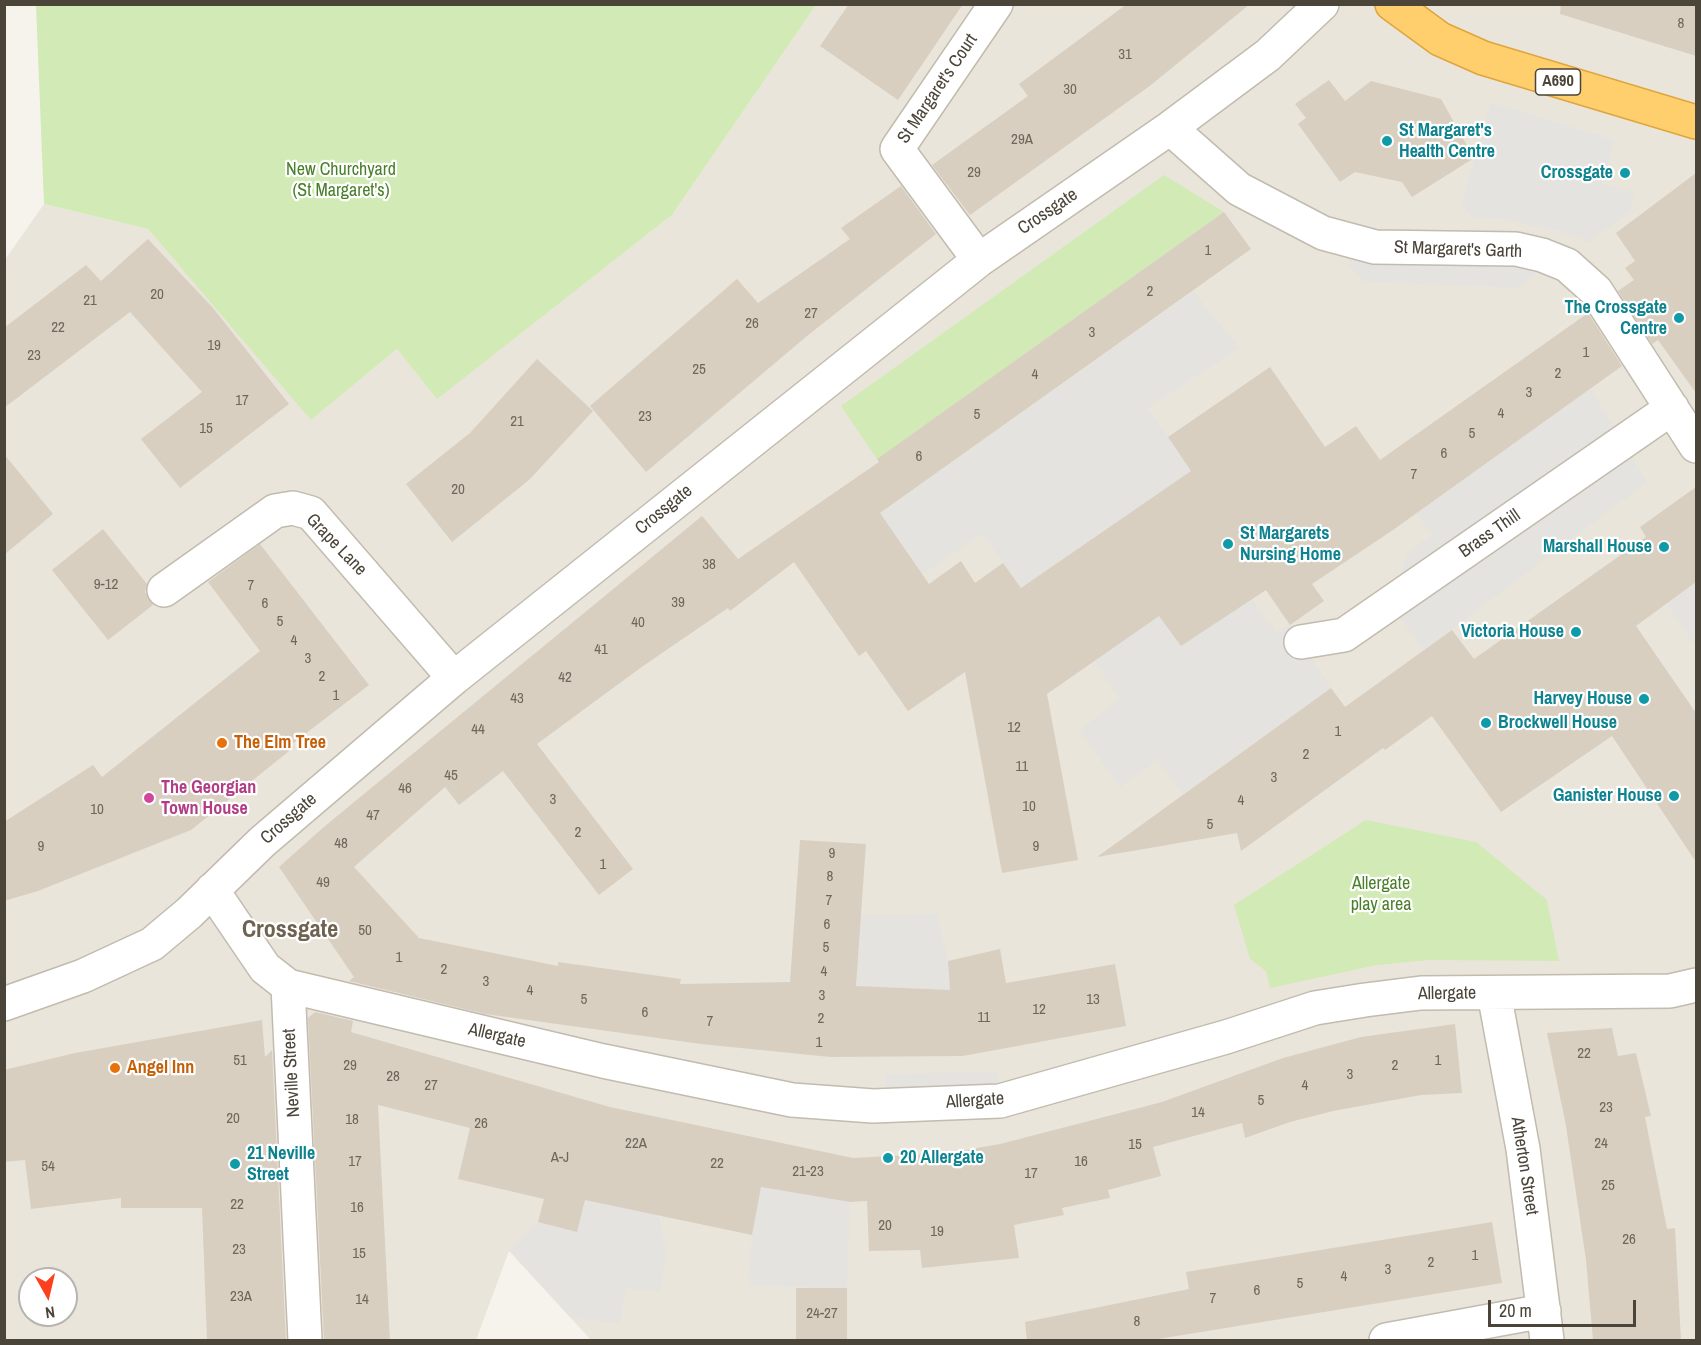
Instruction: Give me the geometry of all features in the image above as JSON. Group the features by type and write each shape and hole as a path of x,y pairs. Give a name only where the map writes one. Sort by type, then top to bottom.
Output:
{"highway":[{"name":"A690","path":"1392,4 1424,17 1483,58 1696,122"}],"street":[{"name":"St Margaret's Court","path":"979,260 897,149 996,4"},
{"name":"Crossgate","path":"4,1004 83,976 152,944 262,842 454,678 979,260 1170,128 1268,55 1322,4"},
{"name":"St Margaret's Garth","path":"1170,128 1239,189 1323,233 1375,248 1516,249 1542,255 1567,265 1596,291 1696,446"},
{"name":"Brass Thill","path":"1301,642 1344,635 1672,408"},
{"name":"Grape Lane","path":"164,590 275,511 294,508 311,513 454,678"},
{"path":"212,890 265,968 288,986"},
{"name":"Allergate","path":"288,986 603,1061 780,1098 873,1106 1000,1101 1226,1037 1315,1008 1421,993 1670,991 1696,985"},
{"name":"Neville Street","path":"288,986 305,1341"},
{"name":"Atherton Street","path":"1494,993 1523,1149 1546,1326"},
{"path":"1386,1341 1546,1326"}],"shaded area":[{"path":"816,5 1696,5 1696,1340 591,1340 509,1251 476,1340 5,1340 4,261 44,204 148,229 312,419 397,349 437,398 672,215"},
{"path":"1491,102 1614,140 1602,184 1635,193 1630,212 1589,242 1555,230 1501,219 1473,218 1462,203"},
{"path":"1350,241 1542,255 1536,274 1519,288 1365,282 1349,266"},
{"path":"1193,291 1239,348 1148,408 1191,471 1021,588 983,534 922,574 880,514"},
{"path":"1591,389 1647,482 1423,651 1391,602 1408,552 1432,535 1416,513"},
{"path":"1696,582 1696,647 1667,604"},
{"path":"1252,599 1276,633 1290,625 1331,688 1183,794 1157,761 1120,787 1079,731 1119,699 1094,661 1159,616 1181,646"},
{"path":"937,914 948,961 950,990 856,986 861,915"},
{"path":"998,1071 1000,1101 886,1105 885,1074"},
{"path":"594,1166 659,1215 666,1250 661,1292 626,1288 620,1323 571,1318 509,1250 538,1222 577,1232"},
{"path":"761,1187 850,1202 847,1288 748,1286 752,1235"}],"green space":[{"name":"New Churchyard (St Margaret's)","path":"36,4 816,5 672,215 437,399 397,349 311,420 148,229 44,204"},
{"path":"1164,175 1224,212 877,459 841,406"},
{"name":"Allergate play area","path":"1366,820 1476,842 1547,900 1559,961 1429,960 1377,965 1270,988 1266,971 1250,959 1234,905"}],"building":[{"path":"849,4 963,4 898,100 820,46"},
{"path":"1127,4 1250,4 1151,85 970,215 932,165 1028,96 1019,84"},
{"path":"1561,4 1696,4 1696,56 1560,14"},
{"name":"St Margaret's Health Centre","path":"1329,80 1345,101 1371,81 1441,99 1474,158 1412,197 1402,182 1355,172 1340,182 1298,124 1306,118 1295,104"},
{"name":"The Crossgate Centre","path":"1696,173 1696,393 1658,340 1652,344 1618,291 1634,280 1625,268 1635,261 1616,233"},
{"path":"901,186 936,234 807,336 646,472 590,406 737,279 758,303 850,239 841,228"},
{"path":"1224,212 1251,249 880,513 929,584 961,561 975,583 1003,563 1021,588 1191,471 1168,437 1270,367 1325,447 1356,426 1380,460 1588,313 1622,366 1393,530 1312,584 1324,601 1290,625 1266,590 1181,646 1159,616 1047,694 1078,860 1002,873 965,672 908,711 866,651 859,656 794,562 730,611 728,608 643,666 537,744 633,869 599,895 503,771 459,805 445,787 354,867 419,938 558,966 558,962 681,979 680,984 790,982 800,840 866,844 856,986 950,990 948,961 1000,949 1006,983 1115,964 1126,1026 963,1056 830,1057 701,1044 485,1014 349,981 354,977 279,867 325,826 702,516 738,559 879,462 877,459"},
{"path":"148,239 213,308 289,404 180,488 141,439 202,392 130,312 4,408 4,328 86,265 101,281"},
{"path":"537,359 593,411 529,480 452,542 406,484 470,433"},
{"path":"4,454 53,514 4,555"},
{"path":"1696,487 1696,582 1636,626 1696,713 1696,862 1612,736 1501,812 1432,716 1385,750 1383,748 1241,851 1237,833 1097,857 1331,688 1345,707 1452,630 1474,659 1646,537 1640,527"},
{"path":"103,529 147,584 145,592 153,605 108,640 52,570"},
{"path":"260,544 369,685 292,744 294,747 191,830 38,891 4,901 4,822 93,765 102,777 260,651 208,582"},
{"path":"315,1012 353,1021 351,1032 610,1107 853,1158 948,1153 1000,1144 1162,1102 1283,1058 1361,1037 1455,1024 1462,1093 1421,1095 1333,1111 1290,1122 1245,1138 1242,1123 1153,1147 1161,1176 1108,1190 1110,1198 1062,1208 1064,1215 1014,1225 1019,1258 922,1268 920,1250 869,1251 867,1201 850,1202 761,1187 752,1235 585,1200 577,1232 538,1222 544,1199 458,1179 470,1128 378,1105 390,1341 324,1341 308,1018"},
{"path":"262,1020 265,1057 272,1050 286,1341 207,1341 202,1208 121,1208 121,1198 31,1209 25,1160 4,1162 4,1070 75,1053"},
{"path":"1612,1028 1618,1056 1636,1053 1651,1116 1645,1117 1667,1229 1675,1228 1681,1341 1593,1341 1586,1260 1566,1126 1547,1033"},
{"path":"1492,1222 1502,1283 1146,1341 1027,1341 1025,1322 1189,1289 1186,1272"},
{"path":"796,1288 847,1288 847,1341 796,1341"}],"place":[{"name":"St Margaret's Health Centre","path":"1387,141"},
{"name":"Crossgate","path":"1625,173"},
{"name":"The Crossgate Centre","path":"1679,318"},
{"name":"St Margarets Nursing Home","path":"1228,544"},
{"name":"Marshall House","path":"1664,547"},
{"name":"Victoria House","path":"1576,632"},
{"name":"Harvey House","path":"1644,699"},
{"name":"Brockwell House","path":"1486,723"},
{"name":"The Elm Tree","path":"222,743"},
{"name":"Ganister House","path":"1674,796"},
{"name":"The Georgian Town House","path":"149,798"},
{"name":"Angel Inn","path":"115,1068"},
{"name":"20 Allergate","path":"888,1158"},
{"name":"21 Neville Street","path":"235,1164"}],"district":[{"name":"Crossgate","path":"290,931"}]}
